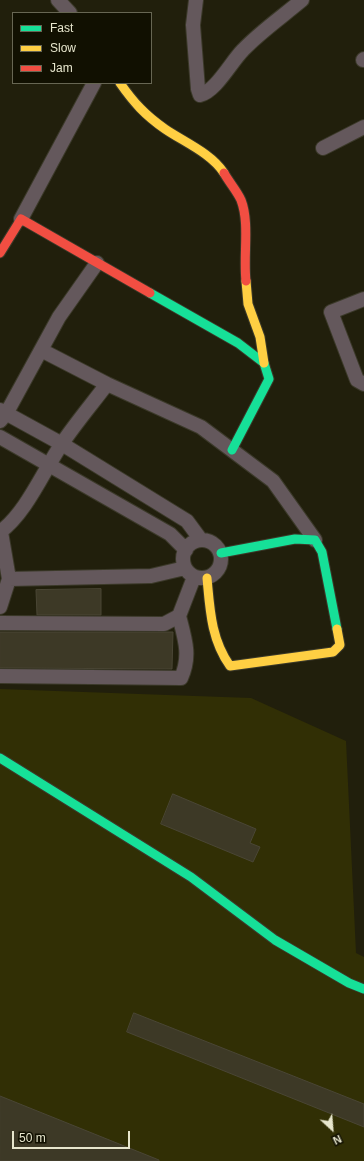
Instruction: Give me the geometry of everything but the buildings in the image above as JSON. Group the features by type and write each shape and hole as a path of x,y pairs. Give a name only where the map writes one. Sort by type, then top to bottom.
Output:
{"street":[{"path":"58,0 69,12"},
{"path":"196,0 193,25 198,90 200,95 205,94 212,88 243,50 302,0"},
{"path":"0,253 21,219 93,84"},
{"path":"121,84 137,108 199,150 222,170 241,200 246,232 244,263 248,304 260,337 264,363 269,379 232,450"},
{"path":"323,148 364,127"},
{"path":"21,219 238,344 264,363"},
{"path":"97,263 59,317 2,415 62,444 187,521 201,540"},
{"path":"364,299 331,312 357,380 364,384"},
{"path":"9,579 151,576 195,574 217,571 220,566 221,553 213,543 201,540 189,545 184,556 195,574 213,637 222,657 230,666 333,652 340,644 322,552 273,480 201,427 107,384 41,350"},
{"path":"0,608 9,579 0,532 13,520 62,444 107,384"},
{"path":"0,437 170,534 186,550"},
{"path":"221,553 295,539 315,540"},
{"path":"0,676 181,678 187,666 186,646 179,616 195,574"},
{"path":"0,622 164,624 179,616"},
{"path":"0,758 191,877 275,940 349,983 364,989"}],"shaded area":[{"path":"0,689 251,698 346,741 356,953 364,957 364,1161 0,1161"}],"traffic: fast":[{"path":"150,293 238,343 264,363 269,379 232,450"},
{"path":"221,553 295,539 315,540 322,552 337,629"},
{"path":"0,758 191,877 275,940 349,983 364,989"}],"traffic: slow":[{"path":"121,84 135,103 146,114 165,129 205,154 219,166 224,173"},
{"path":"246,281 248,304 260,337 264,363"},
{"path":"207,578 212,624 219,645 230,666 333,652 340,645 337,629"}],"traffic: jam":[{"path":"224,173 241,200 244,209 246,229 246,281"},
{"path":"0,253 21,219 150,293"}]}
